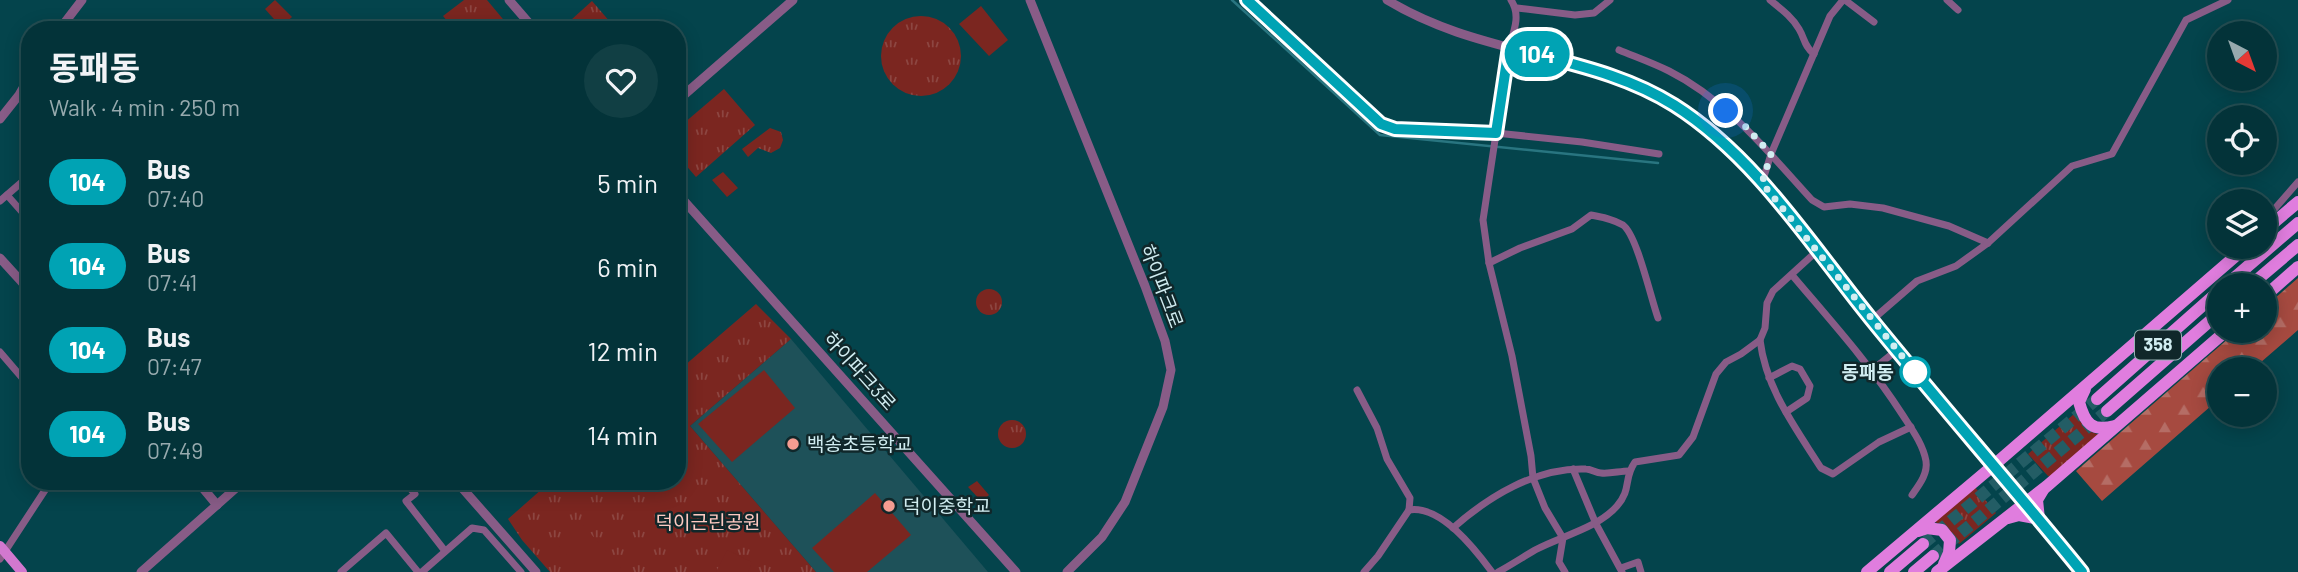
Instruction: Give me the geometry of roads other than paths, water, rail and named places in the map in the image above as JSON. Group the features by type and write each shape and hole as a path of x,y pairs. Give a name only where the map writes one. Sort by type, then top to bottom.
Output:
{"highway":[{"path":"2277,220 2298,202"},
{"path":"2239,273 2298,223"},
{"path":"2265,273 2298,245"},
{"path":"1867,572 2232,259"},
{"path":"2277,286 2298,267"},
{"name":"358","path":"2097,399 2207,302"},
{"name":"358","path":"2107,411 2207,324"},
{"path":"1940,570 2047,486 2212,343"},
{"path":"2087,386 2079,402 2083,417 2091,425 2102,429 2119,425"},
{"path":"2002,522 2019,514 2039,519 2037,500 2047,486"},
{"path":"1913,532 1927,528 1942,530 1950,540 1949,553 1940,570"},
{"path":"1889,572 1923,544"},
{"path":"1914,572 1933,556"}],"main road":[{"path":"1799,228 2082,572"},
{"path":"2,552 22,572"}],"street":[{"path":"65,21 82,0"},
{"path":"509,0 527,21"},
{"path":"686,94 793,0"},
{"name":"하이파크로","path":"1030,0 1145,286 1165,341 1171,370 1163,407 1125,502 1102,537 1066,572"},
{"path":"1247,0 1381,124 1395,129 1582,142 1659,154"},
{"path":"1387,0 1416,18 1442,28 1620,77 1658,95 1717,136 1762,183 1799,228"},
{"path":"1511,0 1517,8 1516,24 1509,47 1483,220 1489,263 1512,356 1534,478 1545,508 1563,538 1559,562 1565,572"},
{"path":"1517,8 1575,15 1594,13 1610,0"},
{"path":"1770,0 1788,16 1799,30 1806,47 1814,54"},
{"path":"1762,183 1771,154 1830,16 1844,0 1874,22"},
{"path":"1947,0 1958,10"},
{"path":"1872,320 1917,281 1956,266 1988,243 2072,166 2112,153 2186,20 2228,0"},
{"path":"1619,50 1671,72 1708,97 1745,126 1812,200 1824,206 1850,204 1883,208 1949,226 1988,243"},
{"path":"0,119 21,92"},
{"path":"2277,206 2298,181"},
{"path":"0,201 21,183"},
{"path":"7,195 21,211"},
{"name":"하이파크3로","path":"686,203 1016,572"},
{"path":"1489,263 1520,248 1572,229 1591,215 1605,217 1625,226 1633,239 1658,318"},
{"path":"1817,251 1773,291 1767,303 1765,328 1760,340 1762,357 1773,391 1821,468 1833,474 1879,442 1911,427"},
{"path":"0,257 21,281"},
{"path":"1792,275 1871,371 1911,427 1927,463 1922,481 1912,495"},
{"path":"1498,572 1537,549 1596,524 1616,508 1627,492 1629,471 1635,462 1679,455 1693,437 1716,374 1726,362 1760,340"},
{"path":"1871,371 1897,350"},
{"path":"0,352 21,376"},
{"path":"1769,378 1792,366 1800,369 1810,386 1807,398 1786,412"},
{"path":"1357,390 1377,428 1387,459 1410,498 1409,510 1364,572"},
{"path":"1573,469 1596,524 1621,570 1637,562 1642,572"},
{"path":"1453,528 1492,498 1534,478 1573,469 1589,469 1602,474 1629,471"},
{"path":"2,552 45,490"},
{"path":"204,490 217,505"},
{"path":"141,572 234,490"},
{"path":"412,490 415,494 406,501 445,551"},
{"path":"464,490 536,572"},
{"path":"1409,510 1419,508 1453,528 1475,548 1492,572"},
{"path":"341,572 386,533 420,572 472,528 484,530 521,572"}],"waterway":[{"path":"1232,0 1380,135 1658,163"}],"tunnel":[{"path":"1923,544 2097,399"},
{"path":"1933,556 2107,411"}],"place":[{"name":"동패동","path":"1915,372"},
{"name":"백송초등학교","path":"793,444"},
{"name":"덕이중학교","path":"889,506"}],"park label":[{"name":"덕이근린공원","path":"708,522"}]}
